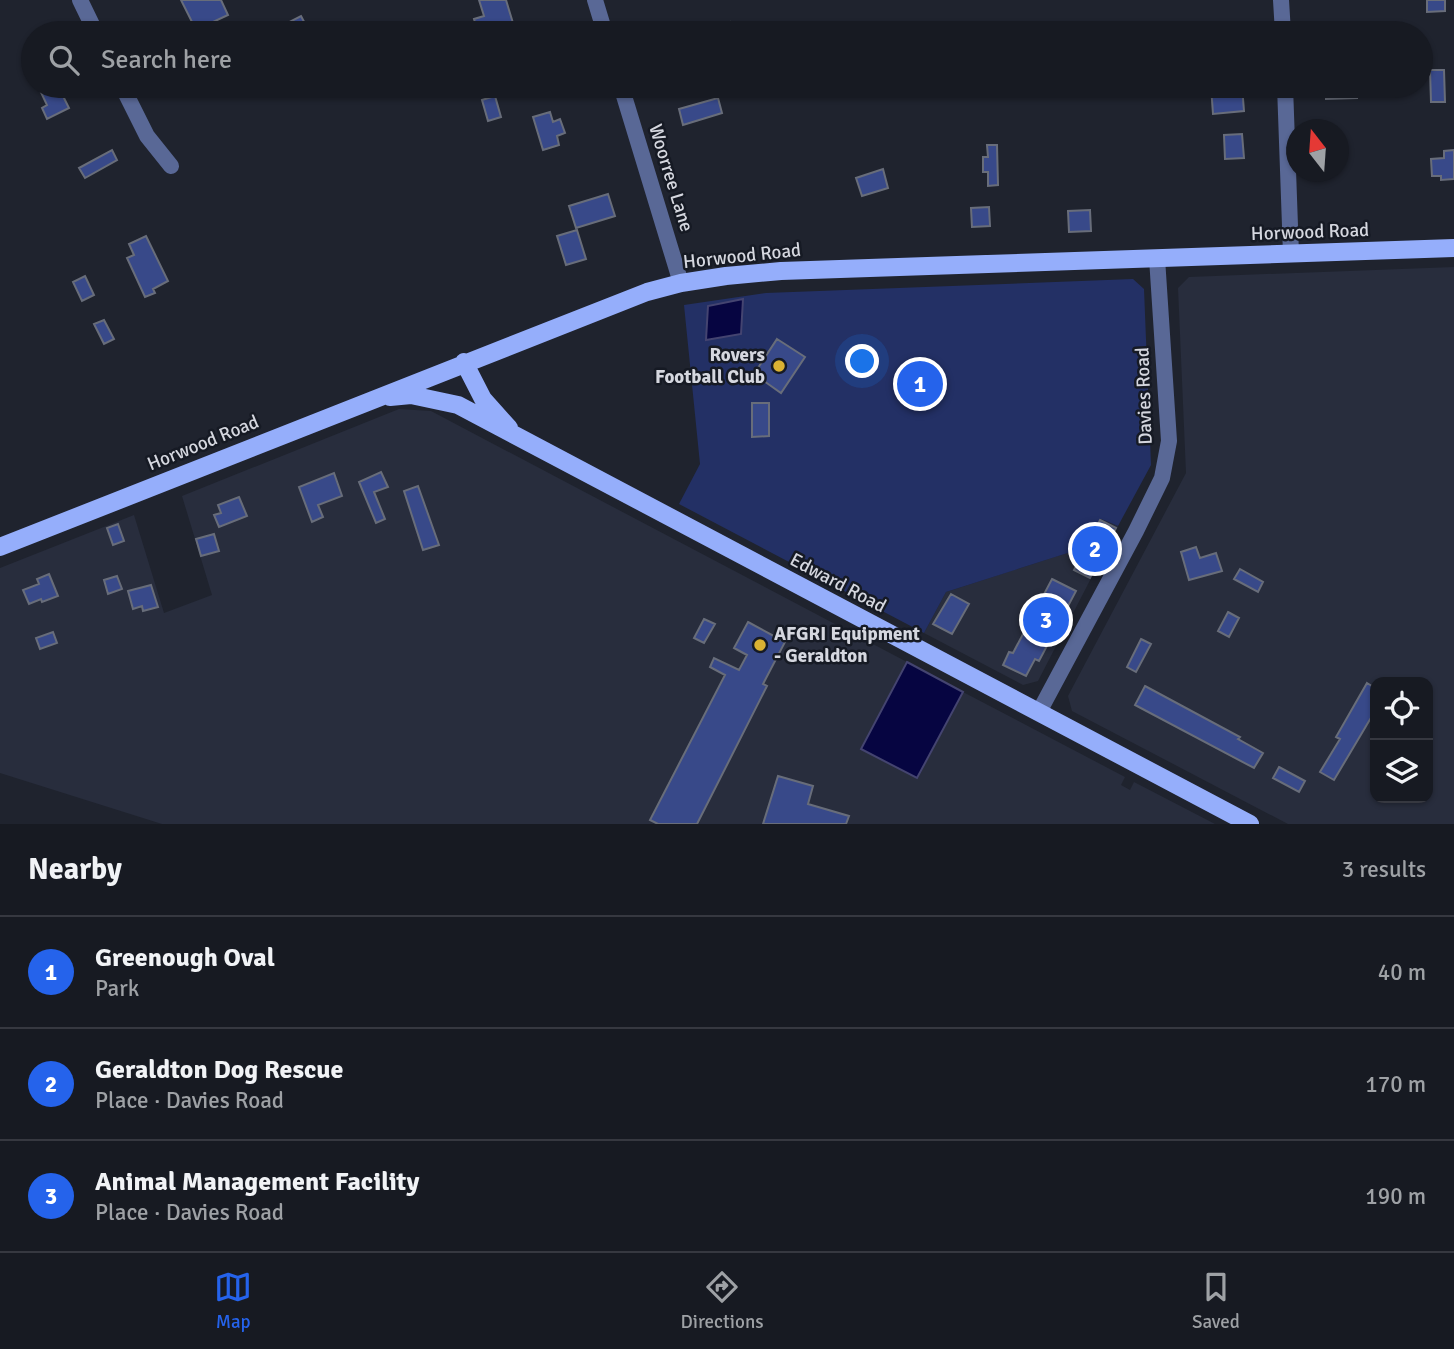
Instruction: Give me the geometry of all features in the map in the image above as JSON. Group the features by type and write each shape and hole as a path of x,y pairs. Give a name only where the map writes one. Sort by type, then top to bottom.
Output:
{"main road":[{"name":"Horwood Road","path":"0,547 464,362 647,292 681,283 781,271 1454,248"},
{"name":"Edward Road","path":"464,362 483,399 517,438"},
{"name":"Edward Road","path":"359,404 411,395 458,405 1250,824"}],"street":[{"path":"80,0 90,21"},
{"path":"595,0 601,21"},
{"path":"1281,0 1282,21"},
{"path":"128,98 148,136 172,166"},
{"name":"Woorree Lane","path":"625,98 681,283"},
{"path":"1286,98 1292,254"},
{"name":"Davies Road","path":"1040,712 1162,478 1169,441 1157,258"}],"shaded area":[{"path":"1454,267 1454,824 1288,824 1072,711 1068,696 1186,473 1178,288 1189,277"},
{"path":"1133,279 1144,289 1151,465 1118,526 1101,519 1077,550 946,592 924,633 679,504 700,464 684,305 766,293"},
{"path":"743,299 741,334 706,340 708,306"},
{"path":"399,409 431,411 907,662 861,749 918,778 963,692 1125,777 1121,785 1130,790 1134,782 1215,824 162,824 0,773 0,568 134,515 164,613 212,595 182,496"},
{"path":"1101,519 1118,526 1038,681 1023,685 924,633 946,592 1076,550"},
{"path":"907,662 963,692 917,778 861,749"}],"building":[{"path":"181,0 221,0 228,15 215,21 192,21"},
{"path":"479,0 506,0 512,21 475,21 484,16"},
{"path":"1427,0 1445,0 1445,11 1427,12"},
{"path":"301,16 304,21 291,21"},
{"path":"1433,70 1444,70 1445,102 1431,102"},
{"path":"44,98 64,98 69,108 47,119 42,108 47,105"},
{"path":"496,98 501,117 488,121 482,100"},
{"path":"718,98 722,113 683,125 679,109"},
{"path":"1212,98 1243,98 1244,111 1213,114"},
{"path":"550,112 553,122 560,119 565,133 557,136 559,145 543,150 533,117"},
{"path":"1242,134 1244,158 1225,159 1224,135"},
{"path":"987,145 997,145 998,185 988,186 988,172 983,172 983,157 988,157"},
{"path":"112,150 117,160 85,178 79,168"},
{"path":"1454,150 1454,179 1441,180 1441,176 1432,176 1431,159 1444,158 1444,151"},
{"path":"883,169 888,188 862,196 856,178"},
{"path":"608,194 615,216 576,228 569,206"},
{"path":"989,207 990,226 972,227 971,208"},
{"path":"1090,210 1091,231 1069,232 1068,211"},
{"path":"577,230 586,259 566,265 557,236"},
{"path":"146,236 168,281 153,289 155,293 145,297 127,258 134,255 129,244"},
{"path":"85,276 94,295 82,301 73,282"},
{"path":"104,320 114,339 104,344 94,324"},
{"name":"Rovers Football Club","path":"777,339 805,357 781,393 754,374"},
{"path":"752,403 769,403 769,436 752,437"},
{"path":"381,472 388,487 374,492 385,519 376,523 359,482"},
{"path":"334,473 342,496 318,505 323,517 312,522 299,487"},
{"path":"418,486 439,545 423,550 404,491"},
{"path":"239,497 247,516 219,527 214,515 221,513 218,505"},
{"path":"1100,520 1116,528 1090,578 1074,570"},
{"path":"118,524 124,541 113,545 107,528"},
{"path":"214,534 219,551 201,556 196,539"},
{"path":"1196,547 1200,558 1216,553 1222,571 1189,580 1181,552"},
{"path":"1240,569 1263,582 1258,592 1234,579"},
{"path":"49,574 58,596 29,604 23,590 39,584 37,579"},
{"path":"117,576 122,589 108,594 104,580"},
{"path":"1052,579 1076,591 1039,661 1035,659 1026,676 1003,665 1009,652 1013,653"},
{"path":"151,585 158,607 143,611 142,606 133,609 128,591"},
{"path":"951,594 969,604 952,634 933,624"},
{"path":"1228,612 1239,618 1229,637 1218,631"},
{"path":"704,619 715,624 704,643 694,638"},
{"path":"748,622 785,642 763,684 767,686 697,824 658,824 650,820 725,675 710,667 714,658 739,670 747,655 734,648"},
{"path":"53,632 57,643 40,649 36,638"},
{"path":"1141,639 1151,644 1136,672 1127,667"},
{"path":"1367,683 1370,685 1370,719 1334,780 1320,772 1340,739 1336,737"},
{"path":"1145,686 1240,737 1238,739 1263,753 1254,768 1135,705"},
{"path":"1279,767 1305,781 1299,792 1273,778"},
{"path":"778,776 813,786 808,804 849,816 846,824 763,824"}],"place":[{"name":"Rovers Football Club","path":"779,366"},
{"name":"Greenough Oval","path":"920,384"},
{"name":"Geraldton Dog Rescue","path":"1095,549"},
{"name":"Animal Management Facility","path":"1046,620"},
{"name":"AFGRI Equipment - Geraldton","path":"760,645"}]}
